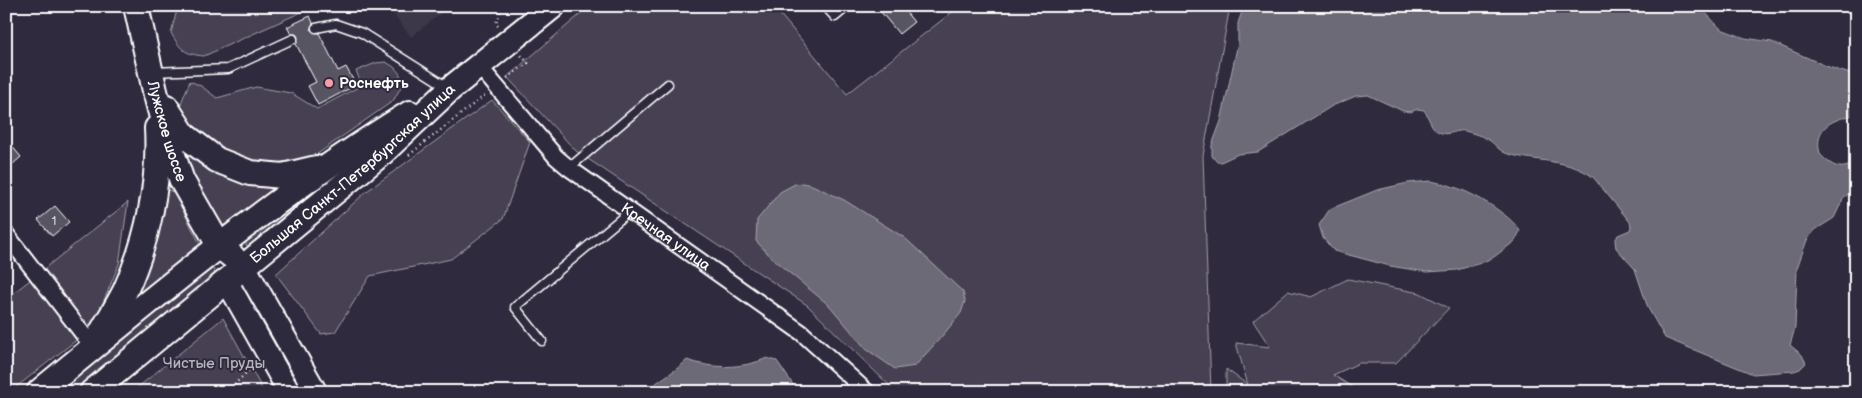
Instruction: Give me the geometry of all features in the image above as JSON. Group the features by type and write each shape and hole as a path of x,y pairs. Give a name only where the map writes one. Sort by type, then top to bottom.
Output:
{"main road":[{"path":"450,89 553,6"},
{"name":"Лужское шоссе","path":"138,8 153,82 169,144 182,181 220,247 226,280"},
{"path":"153,82 184,135 217,160 250,173 283,176 327,166"},
{"path":"94,347 125,290 150,224 158,150 153,82"},
{"name":"Большая Санкт-Петербургская улица","path":"39,392 220,247 327,166 367,139 450,89"},
{"name":"Большая Санкт-Петербургская улица","path":"92,392 382,153 450,89"},
{"name":"Лужское шоссе","path":"220,247 244,266"},
{"path":"244,266 316,392"},
{"path":"226,280 289,392"}],"street":[{"name":"Кречная улица","path":"479,66 556,157 569,168 802,333 867,392"},
{"path":"6,234 94,347"}],"lane":[{"path":"825,6 835,17 848,6"},
{"path":"316,28 336,24 362,33 450,89"},
{"path":"153,82 228,69 293,39"},
{"path":"569,168 668,84"},
{"path":"542,341 515,307 630,212"}],"path":[{"path":"496,24 502,6"},
{"path":"227,392 256,363"}],"shaded area":[{"path":"387,6 450,6 411,37"},
{"path":"1244,6 1699,6 1721,29 1745,38 1772,42 1826,66 1856,76 1856,114 1827,125 1820,136 1819,144 1820,154 1832,164 1846,167 1856,160 1856,187 1843,199 1834,218 1815,230 1807,240 1797,268 1795,328 1790,345 1802,355 1806,363 1800,369 1794,371 1753,374 1665,338 1648,308 1635,269 1616,248 1615,241 1618,235 1630,230 1630,222 1593,177 1584,171 1563,164 1508,154 1479,135 1462,131 1446,134 1439,132 1432,126 1424,110 1403,111 1368,95 1356,96 1332,106 1258,152 1238,154 1217,162 1212,156 1212,145 1221,121 1238,43 1238,23"},
{"path":"1431,181 1462,190 1500,211 1520,231 1515,241 1494,257 1481,263 1457,270 1427,272 1390,266 1334,251 1323,238 1319,225 1330,209 1377,190 1408,183"},
{"path":"795,184 812,185 844,200 905,238 963,292 965,301 961,313 915,366 895,369 866,349 830,306 775,261 756,241 757,220 780,192"},
{"path":"767,358 777,361 798,392 635,392 643,385 651,387 687,360 707,365 737,366"}],"green space":[{"path":"178,6 315,6 204,56 192,54 184,50 171,33"},
{"path":"590,6 773,6 847,94 960,6 1230,6 1203,156 1211,392 896,392 807,305 576,151 507,77"},
{"path":"386,62 400,74 401,87 393,101 303,164 287,168 241,159 203,138 183,121 181,103 190,81 201,86 217,98 256,87 291,93 317,109 362,85 356,71 376,63"},
{"path":"492,100 530,142 503,219 451,259 370,276 335,332 321,334 276,274 367,191"},
{"path":"393,131 255,247 246,245 246,235"},
{"path":"183,147 247,182 278,188 223,227 192,181"},
{"path":"165,189 175,195 200,244 196,251 133,299"},
{"path":"128,202 119,264 93,327 10,392 6,392 6,299"},
{"path":"206,265 214,270 215,279 79,392 50,392"},
{"path":"1348,279 1420,293 1449,308 1396,363 1359,363 1333,375 1360,392 1226,392 1226,369 1248,385 1236,343 1270,347 1253,321 1288,291 1311,297"},
{"name":"Чистые Пруды","path":"223,318 264,392 132,392"}],"building":[{"path":"876,6 901,6 914,22 899,34"},
{"path":"310,16 313,23 312,31 319,33 338,71 346,67 356,85 318,105 308,86 316,82 296,44 298,37 296,34 291,34 287,27"},
{"path":"6,139 21,157 6,170"},
{"path":"55,206 69,222 52,236 38,220"}],"place":[{"name":"Роснефть","path":"329,83"}]}
